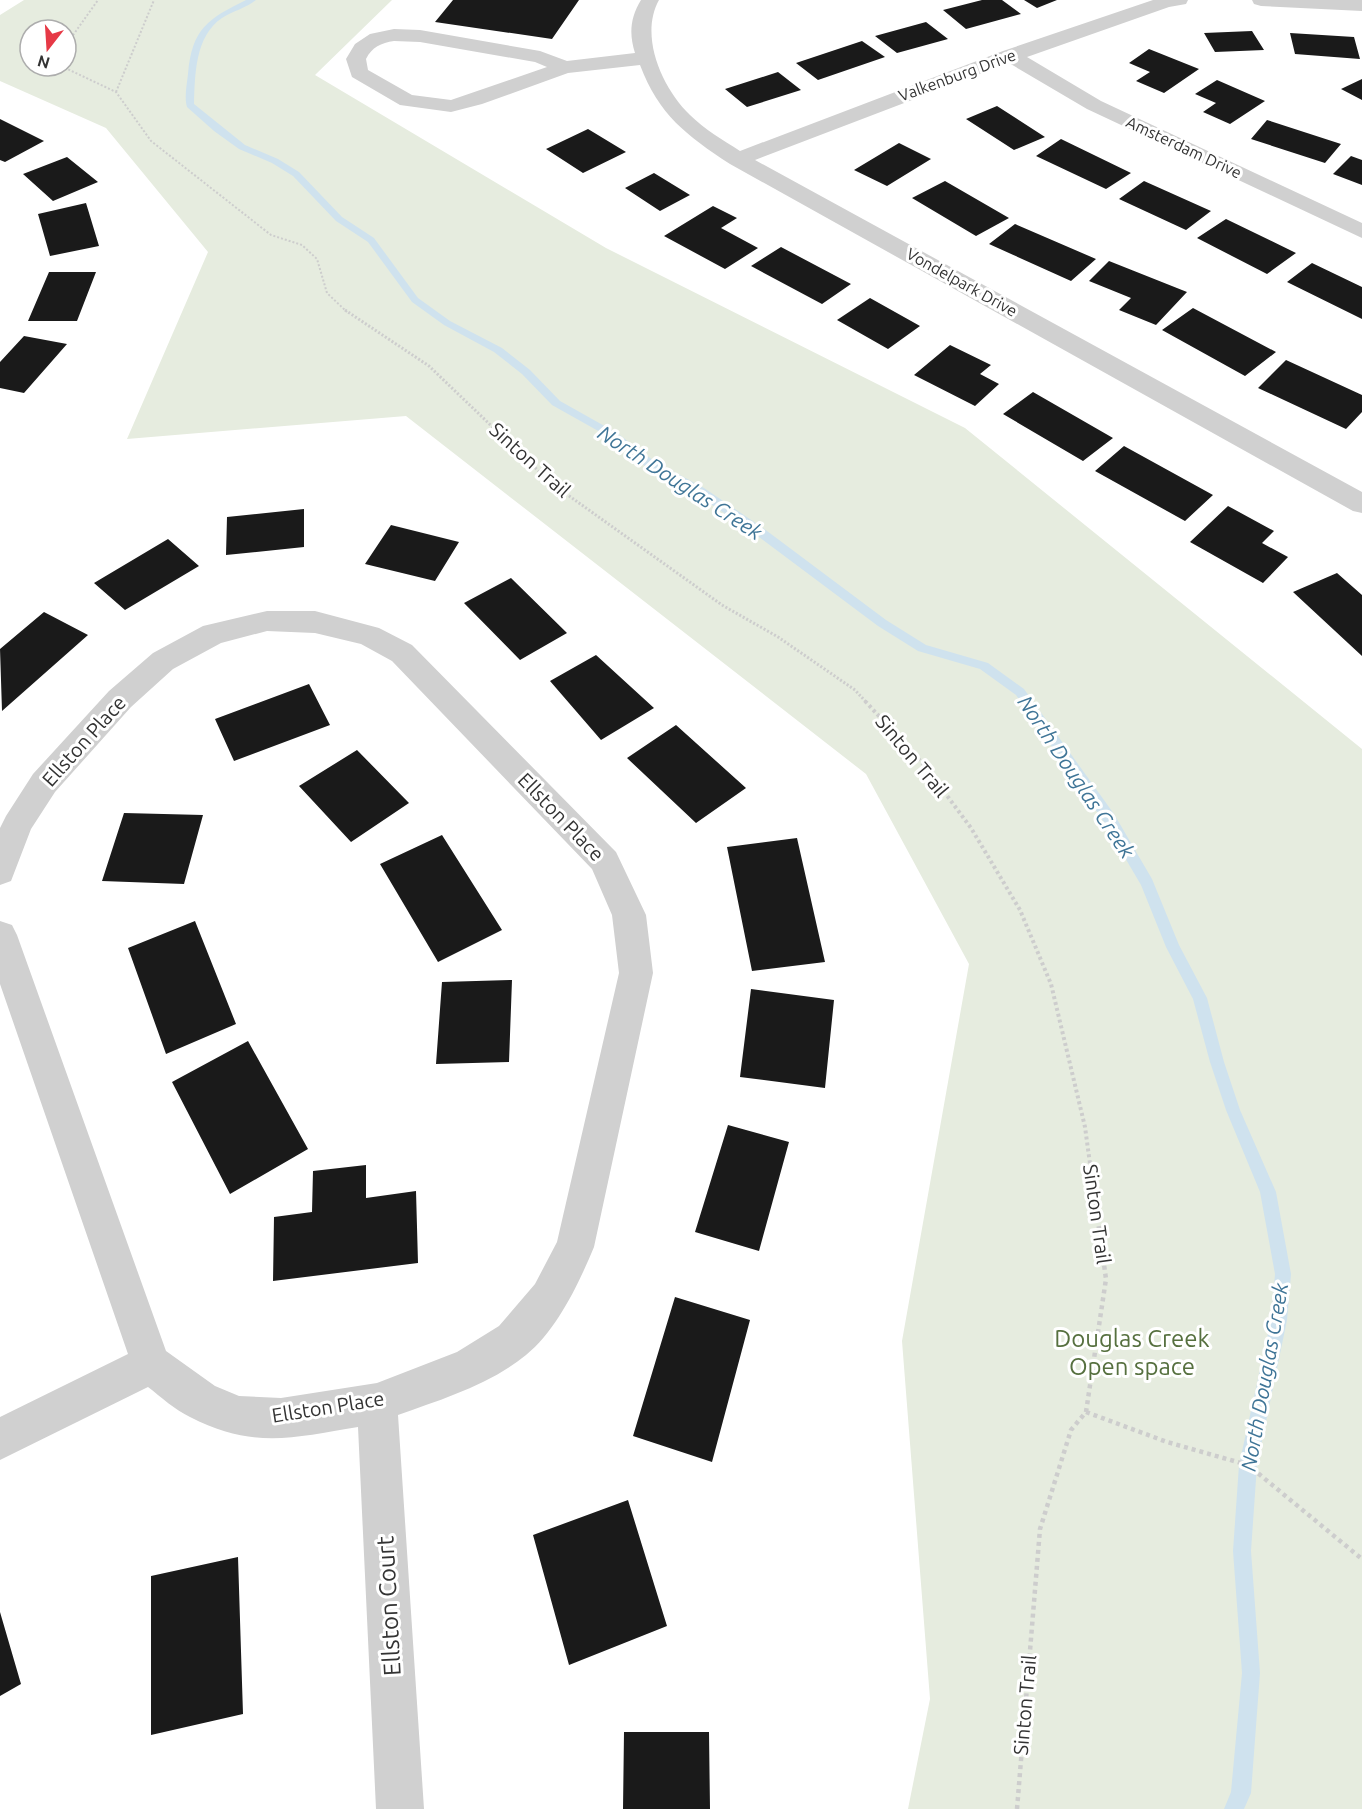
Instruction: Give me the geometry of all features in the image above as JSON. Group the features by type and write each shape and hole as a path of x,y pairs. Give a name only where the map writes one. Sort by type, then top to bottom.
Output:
{"street":[{"name":"Vondelpark Drive","path":"650,0 639,23 640,40 657,85 669,107 692,129 738,159 1362,504"},
{"name":"Valkenburg Drive","path":"738,159 837,119 1010,55 1166,2 1179,0"},
{"path":"1261,0 1362,5"},
{"path":"565,67 540,57 420,36 394,35 376,38 362,48 356,59 359,73 407,101 450,106 475,100 565,67 647,58"},
{"name":"Amsterdam Drive","path":"1010,55 1094,105 1362,231"},
{"name":"Ellston Place","path":"0,871 17,825 44,783 120,699 163,661 213,634 267,621 315,622 369,636 402,653 605,861 629,915 636,974 575,1247 549,1298 513,1340 469,1368 378,1403 281,1419 239,1416 202,1402 151,1364"},
{"path":"0,935 151,1364 0,1438"},
{"name":"Ellston Court","path":"378,1403 400,1809"}],"path":[{"path":"78,28 98,0"},
{"path":"116,92 154,0"},
{"name":"Sinton Trail","path":"78,74 116,92 151,141 271,235 302,245 316,259 327,293 348,313 429,366 550,483 722,605 778,637 855,690 926,766 971,828 1020,910 1051,984 1084,1127 1106,1279 1086,1412 1071,1430 1040,1529 1017,1809"},
{"path":"1086,1412 1167,1442 1248,1465 1362,1559"}],"green space":[{"name":"Douglas Creek Open space","path":"24,0 392,0 315,75 606,248 965,428 1362,749 1362,1809 908,1809 930,1699 902,1341 969,964 866,774 406,416 127,439 208,252 106,128 0,81 0,15"}],"building":[{"path":"453,0 579,0 552,39 435,22"},
{"path":"982,0 1002,0 1021,14 966,29 943,10"},
{"path":"1024,0 1057,0 1037,8"},
{"path":"926,22 948,39 897,53 875,36"},
{"path":"1252,31 1264,50 1215,52 1204,33"},
{"path":"1290,33 1354,37 1360,59 1295,54"},
{"path":"862,41 885,57 818,80 796,63"},
{"path":"1149,49 1199,69 1164,93 1136,81 1150,72 1129,63"},
{"path":"778,72 801,90 747,107 725,89"},
{"path":"1362,79 1362,100 1341,89"},
{"path":"1217,80 1265,101 1230,124 1203,112 1216,103 1195,94"},
{"path":"997,106 1045,137 1014,150 966,119"},
{"path":"0,119 44,141 5,162 0,160"},
{"path":"1267,120 1341,144 1325,163 1251,139"},
{"path":"588,129 626,152 583,173 546,149"},
{"path":"1061,139 1131,173 1106,189 1036,156"},
{"path":"899,143 931,159 887,186 854,170"},
{"path":"1351,156 1362,160 1362,185 1333,174"},
{"path":"67,157 98,182 53,201 23,174"},
{"path":"654,173 690,195 660,211 625,188"},
{"path":"945,181 1009,218 976,236 912,198"},
{"path":"1144,181 1211,211 1186,230 1119,199"},
{"path":"86,203 99,246 50,256 38,214"},
{"path":"713,206 737,218 721,228 758,248 725,269 664,236"},
{"path":"1226,219 1296,253 1267,274 1197,238"},
{"path":"1015,224 1096,259 1071,281 989,244"},
{"path":"781,247 851,284 822,304 751,266"},
{"path":"1109,261 1187,292 1156,325 1119,310 1131,298 1089,281"},
{"path":"1312,263 1362,287 1362,319 1287,282"},
{"path":"49,272 96,272 77,321 28,321"},
{"path":"870,298 920,326 888,349 837,320"},
{"path":"1193,308 1276,352 1245,376 1162,330"},
{"path":"24,336 67,344 24,393 0,388 0,362"},
{"path":"950,345 991,365 980,374 999,384 975,406 914,375"},
{"path":"1286,360 1362,395 1362,412 1346,429 1258,388"},
{"path":"1033,392 1113,438 1083,461 1003,414"},
{"path":"1124,446 1213,495 1185,521 1095,471"},
{"path":"1228,506 1274,531 1262,543 1288,557 1263,583 1190,542"},
{"path":"304,509 304,547 226,555 227,517"},
{"path":"391,525 459,542 435,581 365,564"},
{"path":"168,539 199,566 125,610 94,583"},
{"path":"1337,573 1362,595 1362,656 1293,592"},
{"path":"511,578 567,633 520,660 464,603"},
{"path":"44,612 88,635 2,711 0,649"},
{"path":"596,655 654,708 601,740 550,681"},
{"path":"309,684 330,725 234,761 215,719"},
{"path":"676,725 746,788 696,823 627,758"},
{"path":"357,750 409,803 351,842 299,786"},
{"path":"124,813 203,815 184,884 102,881"},
{"path":"442,835 502,930 438,962 380,864"},
{"path":"797,838 825,962 752,971 727,847"},
{"path":"195,921 236,1024 166,1054 128,948"},
{"path":"512,980 509,1062 436,1064 442,982"},
{"path":"751,989 834,1000 825,1088 740,1077"},
{"path":"248,1041 308,1149 230,1194 172,1082"},
{"path":"728,1125 789,1142 759,1251 695,1232"},
{"path":"366,1165 366,1198 416,1191 418,1263 273,1281 274,1217 312,1212 313,1171"},
{"path":"675,1297 750,1320 712,1462 633,1436"},
{"path":"628,1500 667,1626 569,1665 533,1535"},
{"path":"238,1557 243,1714 151,1735 151,1576"},
{"path":"0,1612 21,1684 0,1696"},
{"path":"624,1732 709,1732 710,1809 623,1809"}],"waterway":[{"name":"North Douglas Creek","path":"252,0 218,17 202,34 194,57 190,105 242,147 275,161 296,174 339,219 371,240 415,300 447,323 498,350 526,372 556,403 613,435 650,464 700,491 759,531 882,623 922,648 984,666 1020,692 1109,818 1147,883 1173,947 1200,998 1233,1110 1268,1192 1283,1274 1279,1320 1248,1465 1242,1551 1251,1673 1241,1793 1234,1809"}]}
